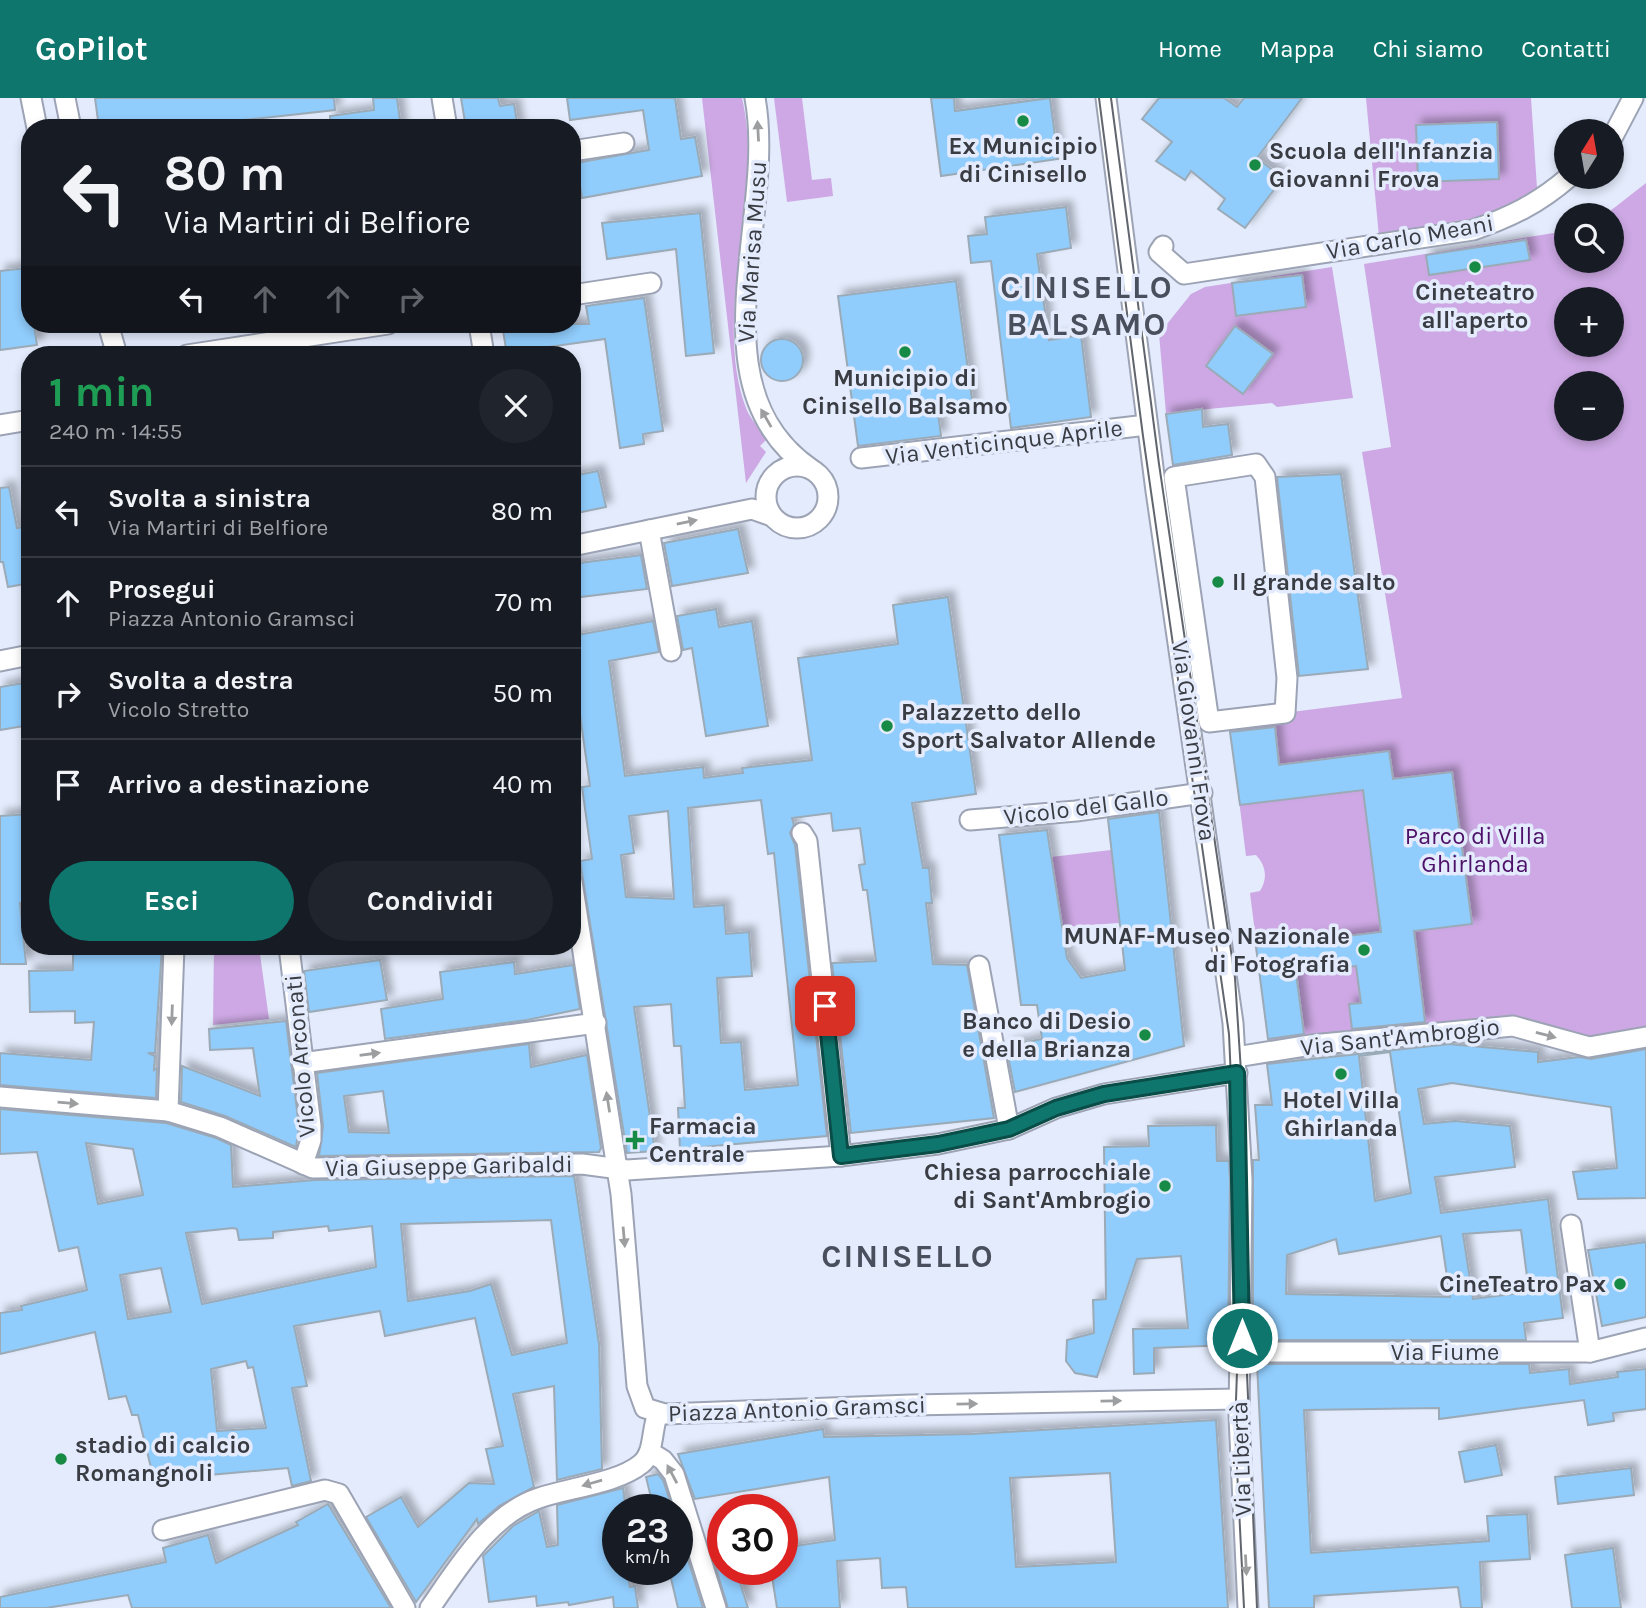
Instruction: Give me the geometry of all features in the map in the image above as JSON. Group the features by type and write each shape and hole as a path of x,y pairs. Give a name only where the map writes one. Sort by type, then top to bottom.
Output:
{"street":[{"path":"31,98 35,119"},
{"path":"65,98 69,119"},
{"path":"442,98 446,119"},
{"name":"Via Marisa Musu","path":"755,98 759,181 746,312 746,362 754,395 769,423 782,444 811,469"},
{"name":"Via Giovanni Frova","path":"1106,98 1147,425 1202,793 1237,1065"},
{"path":"1622,119 1633,98"},
{"path":"581,149 624,142"},
{"name":"Via Carlo Meani","path":"1163,246 1159,253 1184,274 1473,230 1514,216 1555,189"},
{"path":"581,294 651,283"},
{"path":"245,346 330,333"},
{"path":"0,425 21,422"},
{"name":"Via Venticinque Aprile","path":"861,458 1147,425"},
{"path":"1256,464 1265,477 1267,491 1287,678 1285,713 1209,722 1174,477 1256,464"},
{"path":"581,544 752,509 772,516 782,525 795,528 811,525 822,516 828,492 823,480 811,469 792,466 773,476 765,496 772,516"},
{"path":"649,530 671,651"},
{"path":"0,661 21,656"},
{"name":"Vicolo del Gallo","path":"970,820 1076,811 1202,793"},
{"path":"802,833 807,841 841,1156"},
{"name":"Piazza Antonio Gramsci","path":"581,935 621,1194 637,1386 641,1402 657,1414 1239,1399"},
{"path":"168,1111 174,955"},
{"name":"Vicolo Arconati","path":"290,955 311,1140 303,1164"},
{"path":"616,1169 841,1156 938,1144 1009,1129 979,966"},
{"path":"302,1063 596,1023"},
{"name":"Via Sant'Ambrogio","path":"1009,1129 1056,1108 1104,1094 1237,1065 1311,1045 1513,1026 1589,1047 1646,1037"},
{"name":"Via Libertà","path":"1237,1065 1242,1190 1242,1352 1239,1399 1248,1608"},
{"name":"Via Giuseppe Garibaldi","path":"0,1097 168,1111 220,1127 313,1168 582,1164 616,1169"},
{"path":"1571,1225 1590,1352"},
{"name":"Via Fiume","path":"1242,1352 1590,1352 1646,1338"},
{"path":"430,1608 488,1530 535,1499 630,1471 643,1463 650,1452 657,1414"},
{"path":"650,1452 663,1460 674,1474 716,1608"},
{"path":"163,1530 325,1490 339,1494 405,1608"}],"green space":[{"path":"702,98 742,98 747,136 747,175 735,295 734,334 737,372 746,408 767,439 760,446 766,452 746,483"},
{"path":"774,98 802,98 812,180 831,178 833,196 787,202"},
{"path":"1366,98 1531,98 1537,188 1499,209 1461,222 1379,237"},
{"name":"Parco di Villa Ghirlanda","path":"1646,183 1646,1026 1587,1037 1509,1015 1269,1044 1250,893 1260,891 1265,872 1256,855 1246,856 1229,720 1402,698 1362,452 1391,447 1364,264 1554,233 1554,273 1624,273 1624,203 1620,203"},
{"path":"1332,267 1353,398 1277,407 1272,403 1166,413 1159,334 1191,294 1205,287"},
{"path":"1111,850 1119,923 1062,927 1051,857"},
{"path":"214,955 260,955 269,1019 213,1025"}],"building":[{"path":"95,98 334,98 335,110 254,119 98,119"},
{"path":"373,98 397,98 400,119 330,119 330,116 374,110"},
{"path":"461,98 498,98 500,106 514,104 516,119 464,119"},
{"path":"567,98 675,98 681,139 695,137 702,176 582,198 581,162 649,150 643,110 570,119"},
{"path":"931,98 954,98 955,111 1050,98 1058,159 941,176"},
{"path":"1159,98 1224,98 1237,107 1244,98 1302,98 1257,158 1283,178 1245,228 1218,209 1225,199 1191,171 1185,180 1156,161 1172,142 1142,119"},
{"path":"1497,122 1499,179 1418,182 1416,125"},
{"path":"1066,207 1071,248 1037,254 1049,340 1081,335 1091,417 1011,428 991,261 971,263 968,236 987,234 985,217"},
{"path":"700,213 714,353 686,356 676,249 607,259 602,223"},
{"path":"1526,240 1530,260 1429,275 1426,255"},
{"path":"21,269 21,333 35,333 37,345 0,350 0,271"},
{"path":"1302,275 1306,307 1236,316 1232,283"},
{"name":"Municipio di Cinisello Balsamo","path":"956,281 973,407 938,412 941,436 858,446 838,296"},
{"path":"644,298 663,431 643,434 644,444 620,448 605,339 555,346 506,346 503,333 581,333 581,324 589,324 586,306"},
{"path":"1235,326 1273,354 1243,394 1206,366"},
{"path":"782,339 797,345 803,360 797,375 782,381 767,375 761,360 767,345"},
{"path":"1202,409 1203,427 1228,424 1232,455 1173,465 1166,414"},
{"path":"598,471 606,507 581,512 581,474"},
{"path":"1341,474 1368,669 1299,676 1277,477"},
{"path":"9,487 17,528 21,527 21,585 8,587 3,562 0,562 0,488"},
{"path":"738,529 748,573 672,586 664,543"},
{"path":"641,555 647,589 581,597 581,563"},
{"path":"948,597 976,794 912,803 923,868 929,868 932,903 926,903 933,964 967,965 994,1118 851,1133 832,963 876,961 867,890 863,890 859,865 865,864 860,828 833,831 831,813 792,818 794,825 790,833 795,845 827,1136 680,1149 678,1108 685,1108 681,1046 674,1046 671,1004 634,1007 655,1151 627,1153 581,867 581,861 592,859 582,787 590,786 581,722 581,634 653,621 659,652 609,661 625,776 703,767 704,778 743,773 742,768 812,760 798,658 898,644 893,605","holes":["761,800 768,854 774,853 798,1085 745,1090 741,1042 721,1043 717,978 752,976 749,932 726,934 724,905 694,907 688,808","668,811 674,899 626,897 621,855 634,853 629,816"]},
{"path":"716,609 719,627 752,621 768,726 706,736 692,648 683,650 677,616"},
{"path":"21,684 21,726 0,730 0,687"},
{"path":"1275,727 1279,765 1389,751 1393,779 1452,772 1472,924 1414,931 1425,1022 1352,1029 1349,1004 1361,1003 1356,966 1296,973 1304,1034 1268,1039 1256,947 1381,932 1363,790 1240,805 1230,732"},
{"path":"1159,812 1184,1046 1015,1092 1006,1046 1042,1039 1037,1005 1021,1005 999,835 1047,830 1067,958 1081,978 1125,970 1108,819"},
{"path":"21,815 21,955 25,955 26,964 0,964 0,816"},
{"path":"73,955 161,955 155,1053 148,1053 155,1056 156,1098 0,1085 0,1053 91,1060 94,1022 75,1023 75,1011 30,1012 29,971 73,970"},
{"path":"380,960 387,1000 309,1012 304,971"},
{"path":"514,962 515,974 573,965 580,1009 527,1020 385,1039 381,1009 443,999 440,972"},
{"path":"286,1021 299,1127 296,1147 225,1116 181,1102 182,1066 260,1096 253,1048 210,1050 209,1029"},
{"path":"529,1044 531,1067 587,1055 601,1148 599,1152 319,1156 323,1126 317,1073","holes":["383,1091 389,1133 349,1132 344,1096"]},
{"path":"1449,1044 1538,1052 1538,1062 1579,1057 1591,1059 1646,1049 1646,1198 1578,1199 1573,1172 1617,1168 1611,1107 1452,1083 1418,1089 1424,1124 1455,1121 1510,1126 1515,1167 1435,1177 1441,1213 1548,1199 1563,1318 1524,1323 1526,1340 1256,1340 1254,1309 1253,1312 1253,1160 1259,1160 1255,1105 1272,1105 1267,1064","holes":["1390,1052 1411,1193 1375,1201 1359,1056","1521,1230 1529,1292 1473,1299 1463,1234","1441,1236 1450,1297 1286,1294 1287,1255 1336,1239 1339,1254"]},
{"path":"0,1109 166,1123 216,1138 231,1145 233,1187 315,1180 574,1176 599,1344 602,1469 557,1480 554,1386 513,1394 534,1487 499,1506 478,1524 477,1519 416,1602 366,1517 401,1497 418,1527 469,1483 494,1484 486,1449 503,1446 475,1318 385,1336 380,1311 294,1326 307,1386 292,1388 311,1481 292,1486 288,1468 154,1480 138,1415 132,1415 126,1396 109,1399 95,1332 0,1354 0,1313 22,1310 21,1306 87,1290 78,1247 59,1251 37,1152 0,1154","holes":["86,1143 133,1149 143,1195 98,1204","551,1220 567,1343 512,1355 491,1284 470,1291 408,1301 401,1224","328,1226 329,1231 372,1226 376,1267 202,1304 186,1233 233,1228 237,1229 239,1240 273,1238 273,1232","161,1268 171,1312 128,1319 120,1275","246,1361 248,1368 253,1367 266,1428 217,1431 211,1369"]},
{"path":"1216,1125 1217,1161 1229,1161 1228,1345 1154,1348 1154,1373 1134,1374 1133,1329 1188,1328 1181,1256 1137,1259 1097,1377 1075,1373 1066,1361 1067,1340 1094,1333 1093,1300 1106,1299 1104,1147 1149,1146 1148,1126"},
{"name":"CineTeatro Pax","path":"1646,1242 1646,1317 1602,1326 1588,1250"},
{"path":"1257,1364 1529,1364 1530,1373 1569,1369 1570,1384 1618,1377 1617,1372 1646,1369 1646,1409 1613,1413 1614,1421 1588,1425 1584,1400 1439,1419 1439,1408 1304,1410 1311,1553 1489,1541 1487,1516 1527,1514 1530,1559 1480,1562 1482,1608 1461,1608 1458,1587 1314,1596 1314,1608 1269,1608"},
{"path":"1216,1420 1228,1608 908,1608 906,1587 882,1588 880,1558 837,1561 840,1608 777,1608 773,1585 798,1585 798,1546 835,1540 829,1477 725,1494 707,1494 707,1497 695,1499 678,1454 823,1429 824,1437 971,1434","holes":["1110,1473 1116,1562 1016,1567 1010,1478"]},
{"path":"1496,1445 1502,1475 1465,1482 1459,1452"},
{"path":"1631,1468 1634,1495 1558,1504 1555,1477"},
{"path":"658,1474 668,1494 650,1494 646,1477"},
{"path":"623,1488 624,1494 602,1494 602,1585 635,1586 638,1608 614,1608 613,1597 569,1605 568,1602 537,1606 536,1596 489,1602 483,1556 513,1526 539,1511 547,1547 558,1545 557,1505"},
{"path":"328,1504 391,1608 132,1608 128,1595 46,1608 0,1608 0,1597 166,1562 163,1548 208,1535 216,1563 298,1525 296,1522"},
{"path":"1613,1548 1621,1608 1572,1608 1565,1555"},
{"path":"693,1576 703,1608 678,1608 673,1585 693,1585"},
{"path":"721,1585 741,1585 748,1608 728,1608"}],"tram line":[{"path":"1099,98 1143,436 1229,1034 1240,1285 1235,1429 1244,1608"},
{"path":"1111,98 1159,464 1235,978 1246,1150"},
{"path":"1247,1374 1257,1608"}],"place":[{"name":"Ex Municipio di Cinisello","path":"1023,121"},
{"name":"Scuola dell'Infanzia Giovanni Frova","path":"1255,165"},
{"name":"Cineteatro all'aperto","path":"1475,267"},
{"name":"Municipio di Cinisello Balsamo","path":"905,352"},
{"name":"Il grande salto","path":"1218,582"},
{"name":"Palazzetto dello Sport Salvator Allende","path":"887,726"},
{"name":"MUNAF-Museo Nazionale di Fotografia","path":"1364,950"},
{"name":"Banco di Desio e della Brianza","path":"1145,1035"},
{"name":"Hotel Villa Ghirlanda","path":"1341,1074"},
{"name":"Farmacia Centrale","path":"635,1140"},
{"name":"Chiesa parrocchiale di Sant'Ambrogio","path":"1165,1186"},
{"name":"CineTeatro Pax","path":"1620,1284"},
{"name":"stadio di calcio Romangnoli","path":"61,1459"}],"district":[{"name":"CINISELLO BALSAMO","path":"1087,306"},
{"name":"CINISELLO","path":"908,1256"}],"route":[{"path":"825,1006 841,1156 938,1144 1009,1129 1056,1108 1104,1094 1223,1073 1237,1073 1242,1201 1242,1338"}]}
